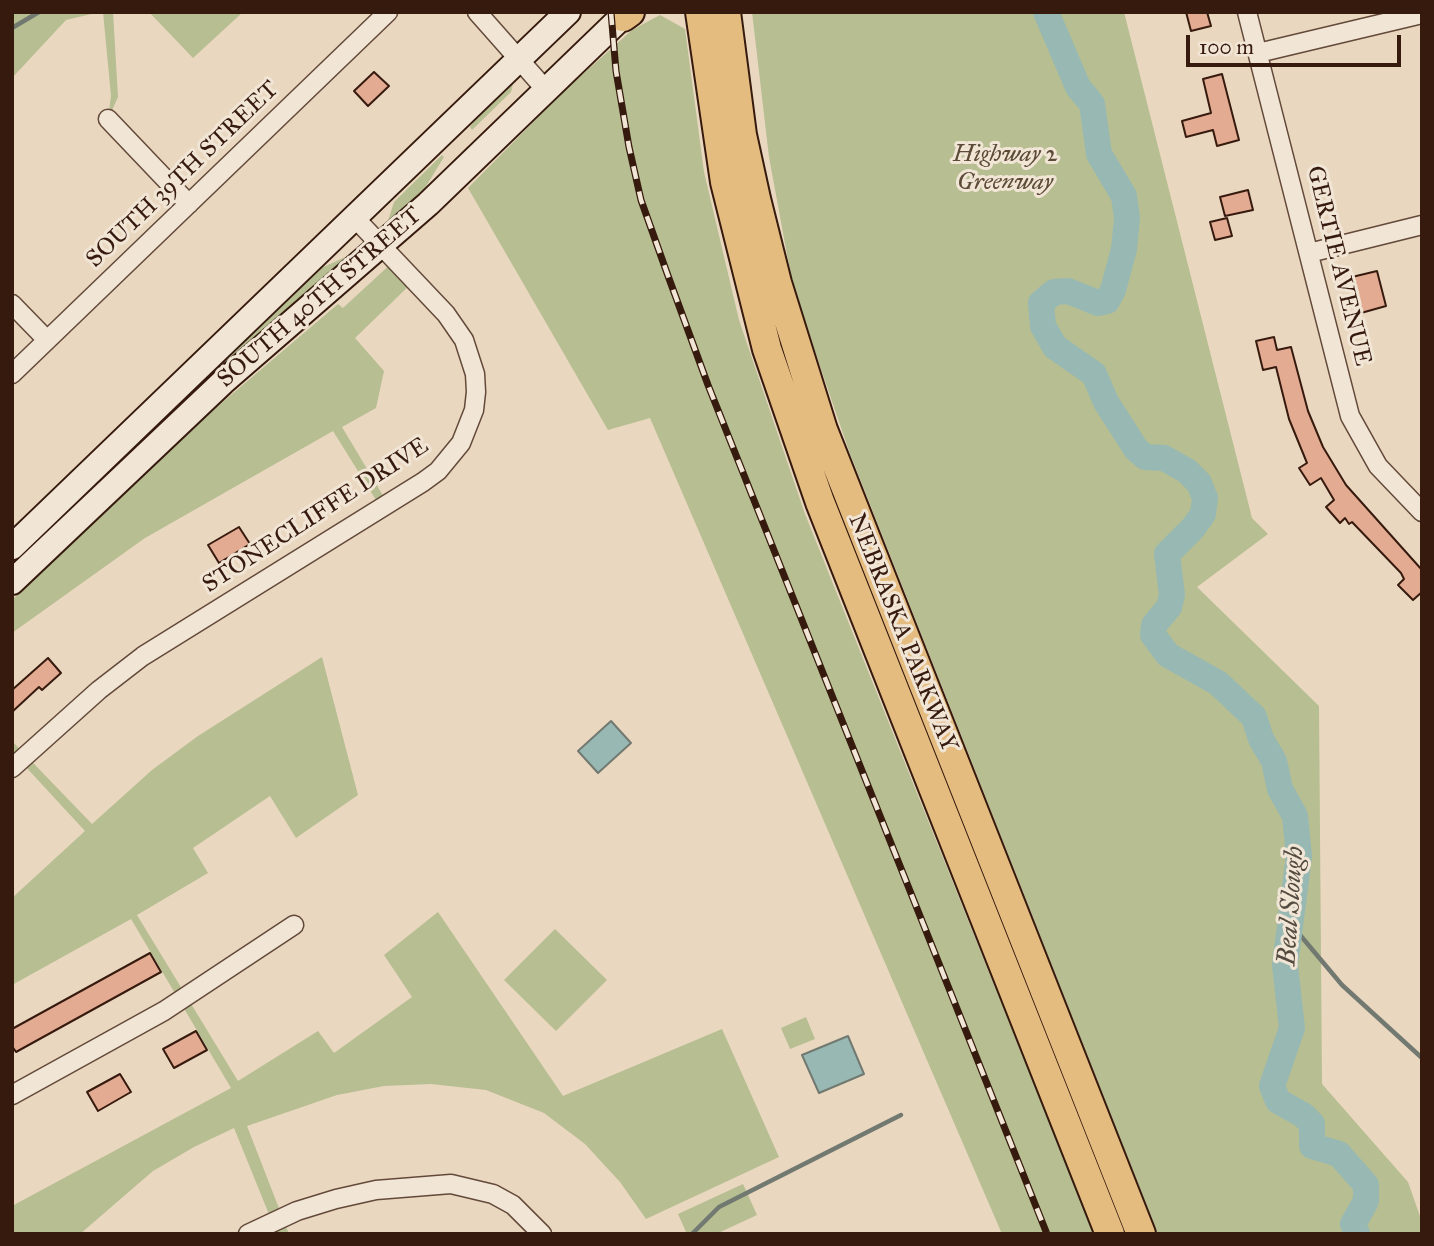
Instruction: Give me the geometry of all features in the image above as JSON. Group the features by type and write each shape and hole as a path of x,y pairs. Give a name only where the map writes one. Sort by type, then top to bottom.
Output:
{"main road":[{"name":"SOUTH 40TH STREET","path":"12,547 568,12"},
{"path":"683,12 706,54"},
{"name":"NEBRASKA PARKWAY","path":"700,12 725,182 745,266 793,426 820,502 1110,1234"},
{"name":"NEBRASKA PARKWAY","path":"726,12 743,135 756,199 777,283 823,430 1141,1234"},
{"name":"SOUTH 40TH STREET","path":"12,582 223,382 382,246 627,14"}],"street":[{"name":"SOUTH 39TH STREET","path":"12,374 388,12"},
{"path":"477,12 520,59 538,98"},
{"name":"GERTIE AVENUE","path":"1247,12 1357,432 1378,466 1422,512"},
{"path":"1258,53 1422,13"},
{"path":"108,119 189,204"},
{"name":"STONECLIFFE DRIVE","path":"12,768 99,690 143,656 423,482 451,458 469,427 474,410 476,392 471,356 464,340 446,314 354,217"},
{"path":"1309,253 1422,225"},
{"path":"12,304 47,340"},
{"path":"12,1096 181,1001 295,925"},
{"path":"248,1234 297,1211 336,1199 376,1190 451,1184 494,1195 522,1212 542,1234"}],"green space":[{"path":"12,12 100,12 66,20 12,78"},
{"path":"103,12 113,12 118,97 108,119 111,96"},
{"path":"149,12 243,12 193,58"},
{"name":"Highway 2 Greenway","path":"752,12 1124,12 1252,518 1268,534 1197,587 1319,706 1322,1084 1408,1182 1422,1222 1422,1234 1158,1234 849,451 793,287 769,157"},
{"path":"660,15 685,29 704,172 739,320 805,514 1094,1234 1002,1234 650,418 608,430 468,188 564,91 632,30"},
{"path":"513,84 511,92 472,130 470,127 488,103"},
{"path":"442,155 444,157 420,196 388,221 394,202"},
{"path":"361,250 12,567 12,559 278,304 319,269"},
{"path":"395,260 414,281 355,338 384,371 376,408 342,427 388,504 381,508 333,431 145,538 12,633 12,600 211,412 338,304 343,308"},
{"path":"322,657 358,795 296,838 270,796 193,848 208,873 137,915 238,1081 318,1031 334,1053 412,997 384,955 438,912 563,1096 722,1029 779,1157 646,1219 620,1182 585,1144 544,1113 486,1090 431,1084 384,1086 337,1095 247,1126 289,1234 277,1234 234,1128 153,1171 80,1234 12,1234 12,1206 231,1088 131,919 12,985 12,898 85,831 12,752 12,741 92,824 152,770 198,736"},
{"path":"555,929 607,980 556,1031 504,980"},
{"path":"806,1017 815,1039 790,1049 781,1028"},
{"path":"743,1184 757,1215 716,1234 687,1234 678,1214"}],"water":[{"path":"611,721 631,743 598,773 578,751"},
{"path":"848,1036 864,1074 819,1093 802,1055"}],"building":[{"path":"1186,12 1207,12 1211,26 1191,31"},
{"path":"374,72 389,86 368,106 354,91"},
{"path":"1222,74 1239,140 1217,146 1213,130 1186,137 1182,121 1211,113 1203,79"},
{"path":"1248,190 1253,210 1225,216 1220,197"},
{"path":"1227,218 1232,236 1215,240 1210,222"},
{"path":"1377,271 1386,306 1361,313 1352,277"},
{"path":"1274,337 1277,350 1291,347 1308,411 1323,447 1346,485 1422,570 1422,592 1413,600 1398,585 1404,579 1401,573 1352,522 1349,524 1345,518 1340,523 1326,507 1334,500 1321,478 1310,485 1299,468 1307,463 1289,419 1276,367 1263,370 1256,341"},
{"path":"239,527 250,544 219,563 208,545"},
{"path":"48,658 61,673 42,690 39,687 12,712 12,690"},
{"path":"150,953 161,972 16,1052 12,1046 12,1029"},
{"path":"196,1031 207,1050 174,1068 163,1049"},
{"path":"120,1074 131,1092 98,1111 87,1092"}],"waterway":[{"path":"12,28 39,12"},
{"name":"Beal Slough","path":"1046,12 1078,87 1092,104 1099,154 1124,196 1127,218 1124,249 1113,290 1107,301 1098,303 1068,291 1054,292 1041,303 1043,326 1055,347 1094,374 1106,402 1136,449 1145,457 1164,458 1187,471 1199,483 1205,498 1203,514 1167,554 1172,595 1169,607 1154,625 1153,635 1168,655 1218,683 1254,717 1261,739 1274,761 1280,789 1295,816 1299,856 1285,965 1292,1028 1272,1086 1278,1101 1303,1115 1312,1124 1312,1146 1339,1154 1366,1185 1366,1201 1353,1224 1357,1234"},
{"path":"1290,923 1342,985 1422,1058"},
{"path":"692,1234 719,1207 901,1115"}],"railway":[{"path":"611,12 616,71 629,147 641,200 667,273 708,385 1047,1234"}]}
